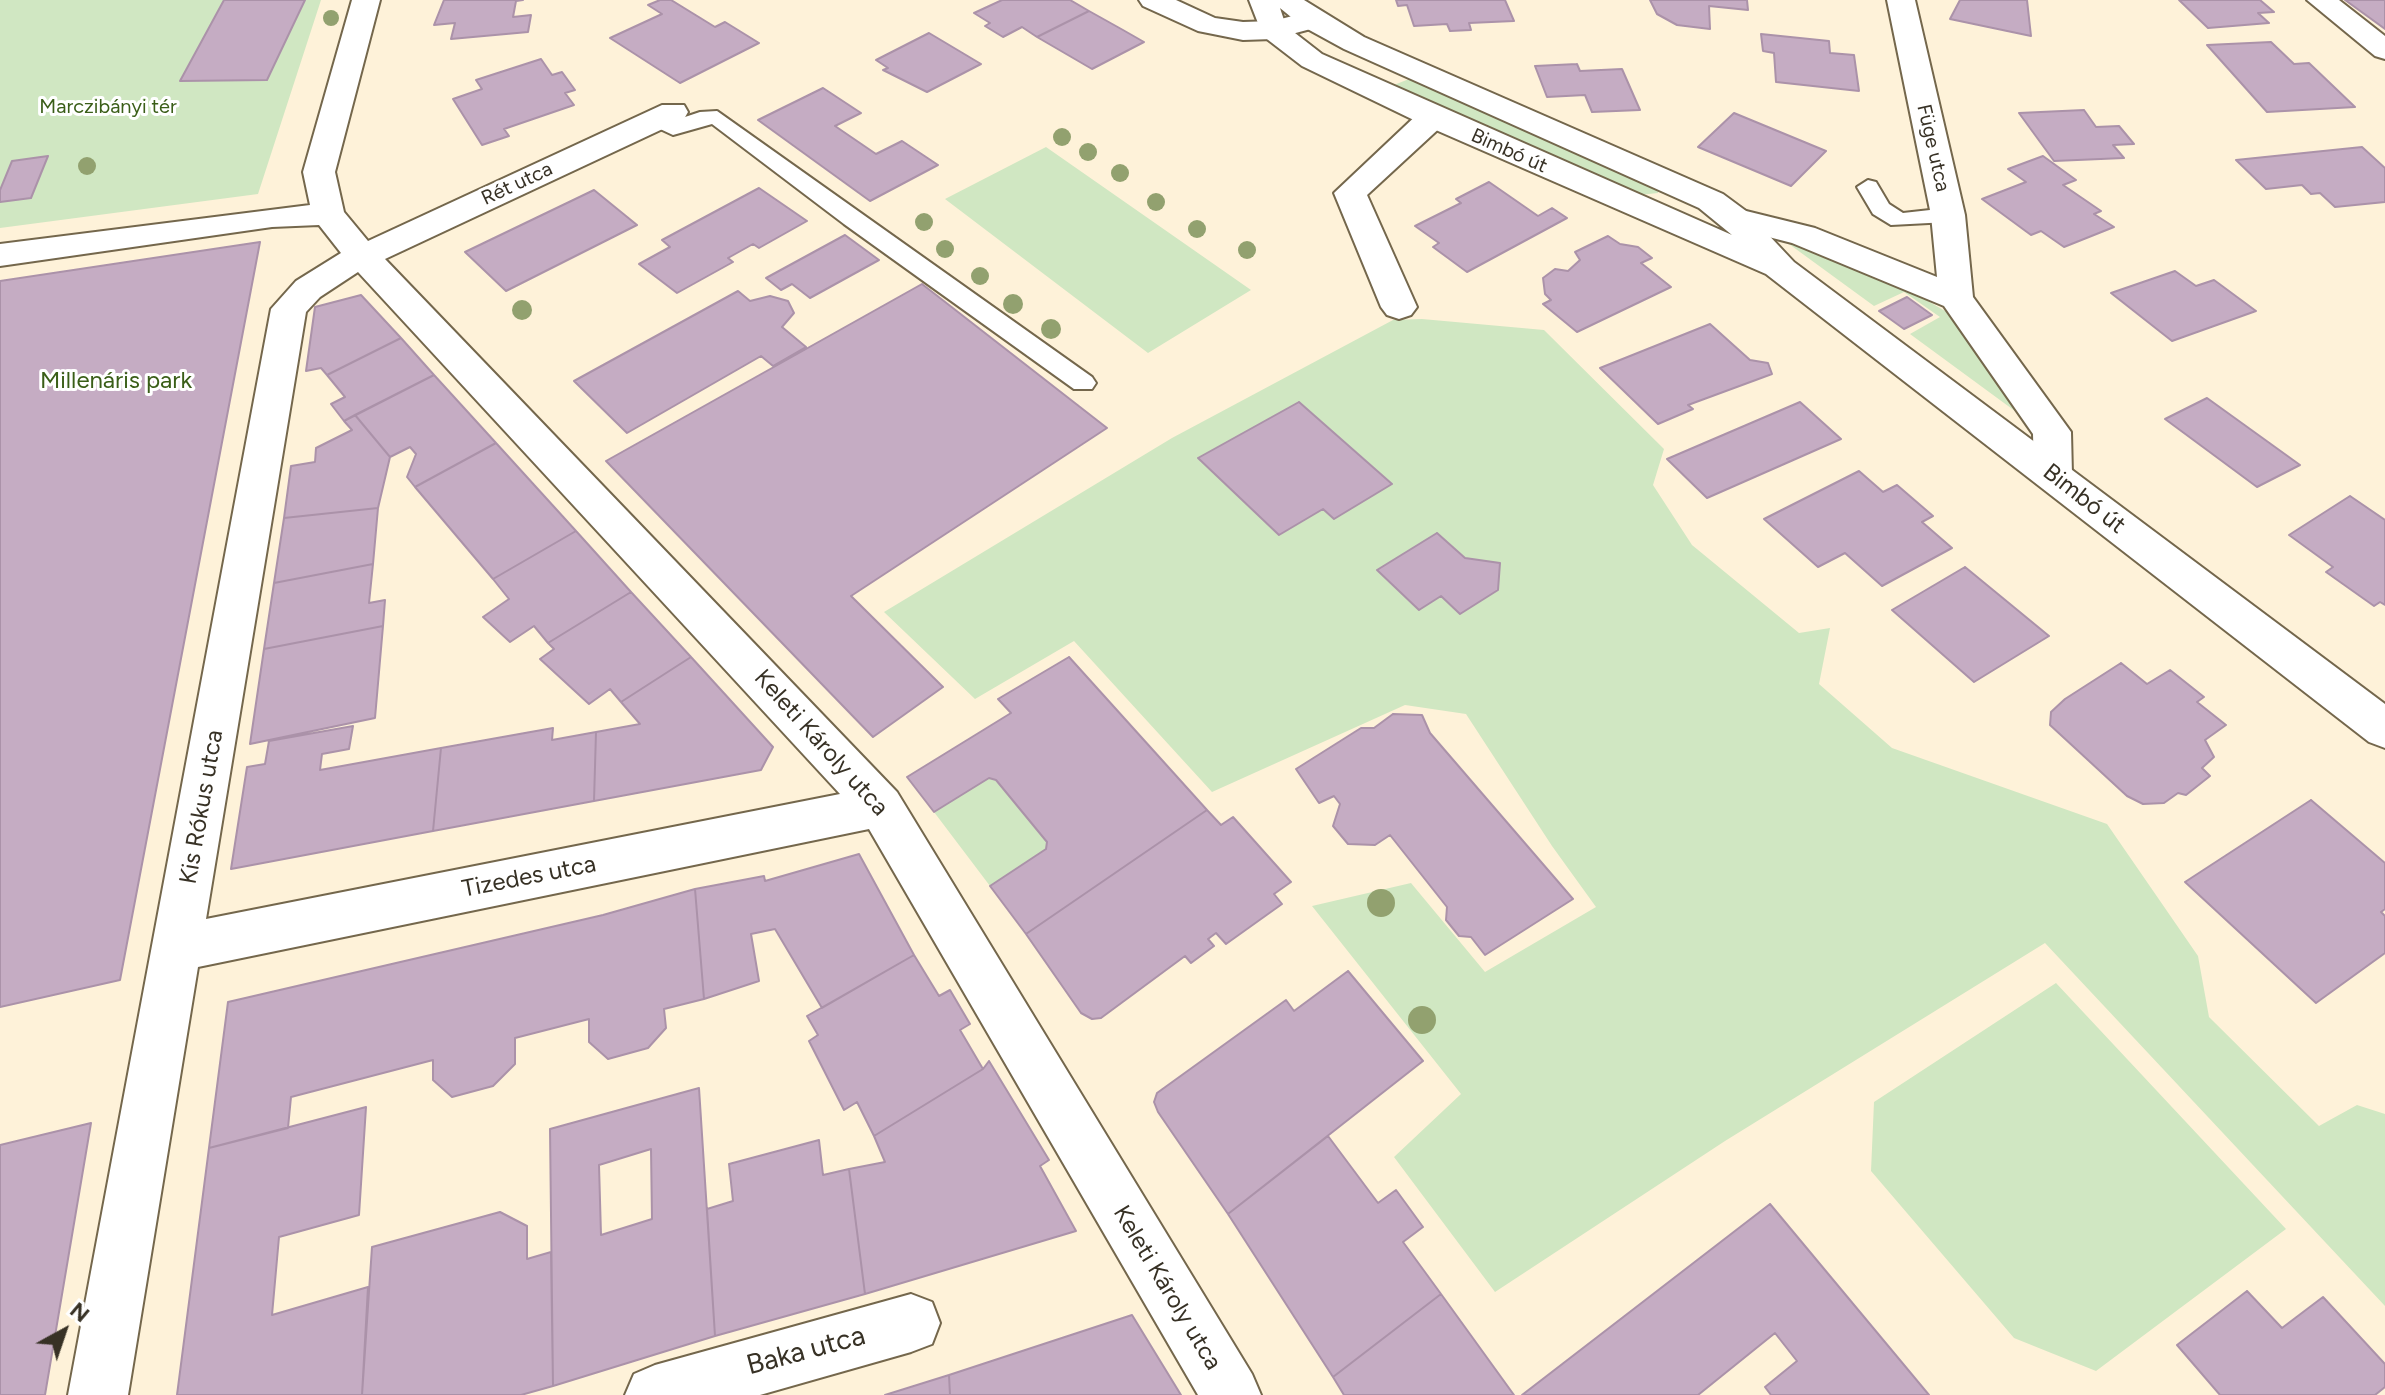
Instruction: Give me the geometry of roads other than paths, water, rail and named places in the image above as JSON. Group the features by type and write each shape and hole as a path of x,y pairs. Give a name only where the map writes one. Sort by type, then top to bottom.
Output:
{"street":[{"path":"0,255 272,217 328,214 319,172 366,0"},
{"path":"1153,0 1208,25 1243,31 1273,30 1312,20"},
{"path":"1263,0 1273,30"},
{"name":"Bimbó út","path":"1287,0 1312,20 1407,67 1682,186 1734,218 1782,270 2385,729"},
{"name":"Füge utca","path":"1901,0 1948,215 1956,298"},
{"path":"2321,0 2385,50"},
{"name":"Bimbó út","path":"1273,30 1312,60 1433,117 1782,270"},
{"name":"Rét utca","path":"362,256 663,116"},
{"path":"1399,307 1350,193 1433,117"},
{"name":"Keleti Károly utca","path":"328,214 362,256 881,806 1231,1395"},
{"path":"1734,218 1803,235 1956,298 2052,432 2053,475"},
{"name":"Kis Rókus utca","path":"98,1395 289,309 308,289 362,256"},
{"name":"Tizedes utca","path":"177,948 881,806"},
{"name":"Baka utca","path":"686,1390 911,1323"}],"lane":[{"path":"663,116 673,129 700,118 717,117 852,219 1083,383"},
{"path":"1868,187 1881,209 1899,220 1948,215"}],"park label":[{"name":"Marczibányi tér","path":"108,107"},
{"name":"Millenáris park","path":"116,381"}]}
